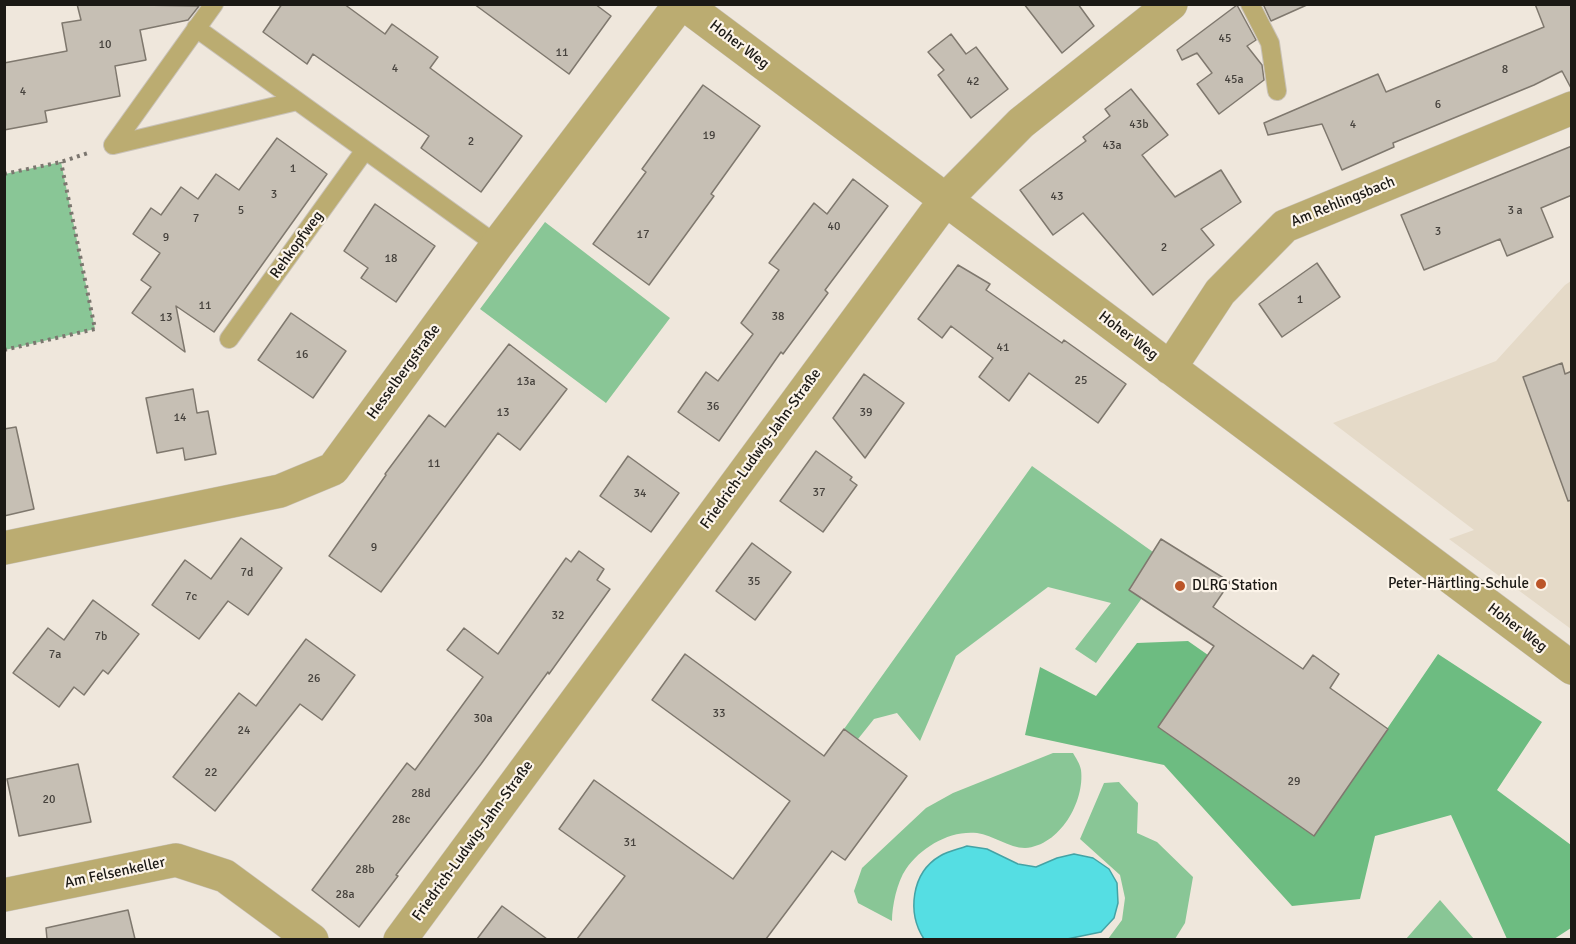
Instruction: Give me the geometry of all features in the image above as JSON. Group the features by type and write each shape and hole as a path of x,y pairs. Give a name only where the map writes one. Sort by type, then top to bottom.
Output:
{"street":[{"name":"Hoher Weg","path":"682,4 1572,668"},
{"name":"Hesselbergstraße","path":"4,548 280,491 333,469 497,245 682,4"},
{"name":"Friedrich-Ludwig-Jahn-Straße","path":"400,939 945,199 1021,123 1171,4"},
{"name":"Am Rehlingsbach","path":"1170,368 1220,292 1285,226 1572,108"},
{"name":"Am Felsenkeller","path":"4,895 176,860 225,876 312,939"}],"lane":[{"path":"113,145 214,4"},
{"path":"1250,4 1270,43 1277,91"},
{"path":"196,28 497,245"},
{"path":"113,145 297,101"},
{"name":"Rehkopfweg","path":"228,339 365,150"}],"path":[{"path":"4,174 61,162 113,145"},
{"path":"4,350 95,329 61,162"}],"shaded area":[{"path":"1571,281 1571,629 1449,539 1474,530 1333,423 1496,361"}],"green space":[{"path":"61,162 95,329 5,350 5,174"},
{"path":"545,222 670,318 606,403 480,309"},
{"path":"1032,466 1153,552 1129,589 1142,598 1096,663 1075,649 1111,603 1048,587 956,656 920,741 897,713 874,719 858,739 844,729"},
{"path":"1188,641 1208,655 1158,727 1314,836 1438,654 1542,722 1497,790 1571,845 1571,928 1554,939 1507,939 1451,815 1375,836 1360,899 1292,906 1164,765 1025,735 1040,667 1096,696 1137,643"},
{"path":"1053,753 1073,753 1080,768 1081,782 1079,795 1068,820 1049,839 1025,848 977,833 947,837 928,847 906,869 896,894 892,921 858,903 854,891 862,868 926,808 953,793"},
{"path":"1119,782 1138,803 1137,833 1157,842 1193,877 1185,923 1175,939 1108,939 1122,920 1125,898 1120,875 1080,839 1104,783"},
{"path":"1440,900 1474,939 1406,939"}],"water":[{"path":"967,846 987,849 1018,864 1036,867 1074,854 1093,858 1109,869 1117,883 1118,903 1114,918 1101,932 1067,939 924,939 915,917 914,906 915,894 923,872 940,856"}],"building":[{"path":"77,4 199,6 188,20 140,30 146,60 115,66 120,96 45,111 47,122 4,130 4,63 67,51 62,23 81,20"},
{"path":"282,4 344,4 385,34 392,24 438,57 430,68 522,136 481,192 421,148 429,136 313,54 307,64 263,32"},
{"path":"474,4 595,4 611,16 569,74"},
{"path":"1024,4 1078,4 1094,26 1062,53"},
{"path":"1263,4 1309,4 1271,21"},
{"path":"1535,4 1572,4 1572,90 1562,71 1534,85 1393,143 1394,147 1342,170 1322,124 1268,135 1264,123 1378,74 1386,92 1544,27"},
{"path":"1237,5 1256,40 1247,46 1262,65 1264,80 1219,114 1197,84 1212,73 1197,53 1182,60 1177,50"},
{"path":"951,34 966,54 976,47 1008,89 971,118 938,75 944,70 928,52"},
{"path":"703,85 760,126 711,194 714,196 649,285 593,244 646,172 642,169"},
{"path":"1131,89 1168,135 1142,155 1175,197 1221,170 1241,202 1201,229 1214,245 1153,295 1083,213 1053,235 1020,190 1086,141 1083,137 1110,116 1105,109"},
{"path":"277,138 327,174 214,332 176,306 185,352 132,313 151,287 141,280 160,253 133,234 151,208 161,215 181,187 198,199 216,174 239,190"},
{"path":"1572,146 1572,195 1541,208 1553,237 1507,256 1500,239 1424,270 1401,215"},
{"path":"853,179 888,206 825,290 828,293 783,354 781,352 719,441 678,412 706,372 718,381 753,334 741,323 779,270 769,263 814,203 827,214"},
{"path":"375,204 435,246 396,302 361,278 368,268 344,251"},
{"path":"1317,263 1340,297 1282,337 1259,304"},
{"path":"958,265 990,284 986,290 1062,343 1064,340 1126,384 1098,423 1029,373 1009,401 979,377 993,358 951,326 942,338 918,319"},
{"path":"291,313 346,351 313,398 258,360"},
{"path":"509,344 567,389 520,450 498,433 381,592 329,556 429,415 445,427"},
{"path":"1562,363 1565,374 1572,371 1572,500 1568,501 1523,377"},
{"path":"864,374 904,403 865,458 833,418"},
{"path":"193,389 197,413 208,411 216,454 185,460 183,448 157,453 146,398"},
{"path":"16,427 34,509 4,516 4,429"},
{"path":"816,451 852,477 850,480 857,485 823,532 780,501"},
{"path":"628,456 679,493 651,532 600,496"},
{"path":"241,538 282,568 248,615 228,601 199,639 152,605 185,560 211,579"},
{"path":"1161,539 1230,582 1213,607 1303,669 1313,655 1339,674 1330,688 1388,729 1314,836 1158,727 1214,646 1129,590"},
{"path":"752,543 791,572 755,620 716,591"},
{"path":"579,551 604,569 597,580 610,589 359,927 312,890 407,763 415,770 483,677 447,650 464,628 498,654 566,558 571,562"},
{"path":"93,600 139,634 108,674 103,670 84,695 74,687 59,707 13,673 48,628 64,640"},
{"path":"306,639 355,675 322,720 300,704 215,811 173,777 239,693 256,706"},
{"path":"685,654 824,756 844,729 907,776 845,860 832,851 766,939 577,939 625,876 559,829 594,780 733,879 790,801 652,700"},
{"path":"78,764 91,822 19,836 7,779"},
{"path":"502,906 547,939 477,939"},
{"path":"128,910 135,939 47,939 46,928"}],"place":[{"name":"Peter-Härtling-Schule","path":"1541,584"},
{"name":"DLRG Station","path":"1180,586"}]}
